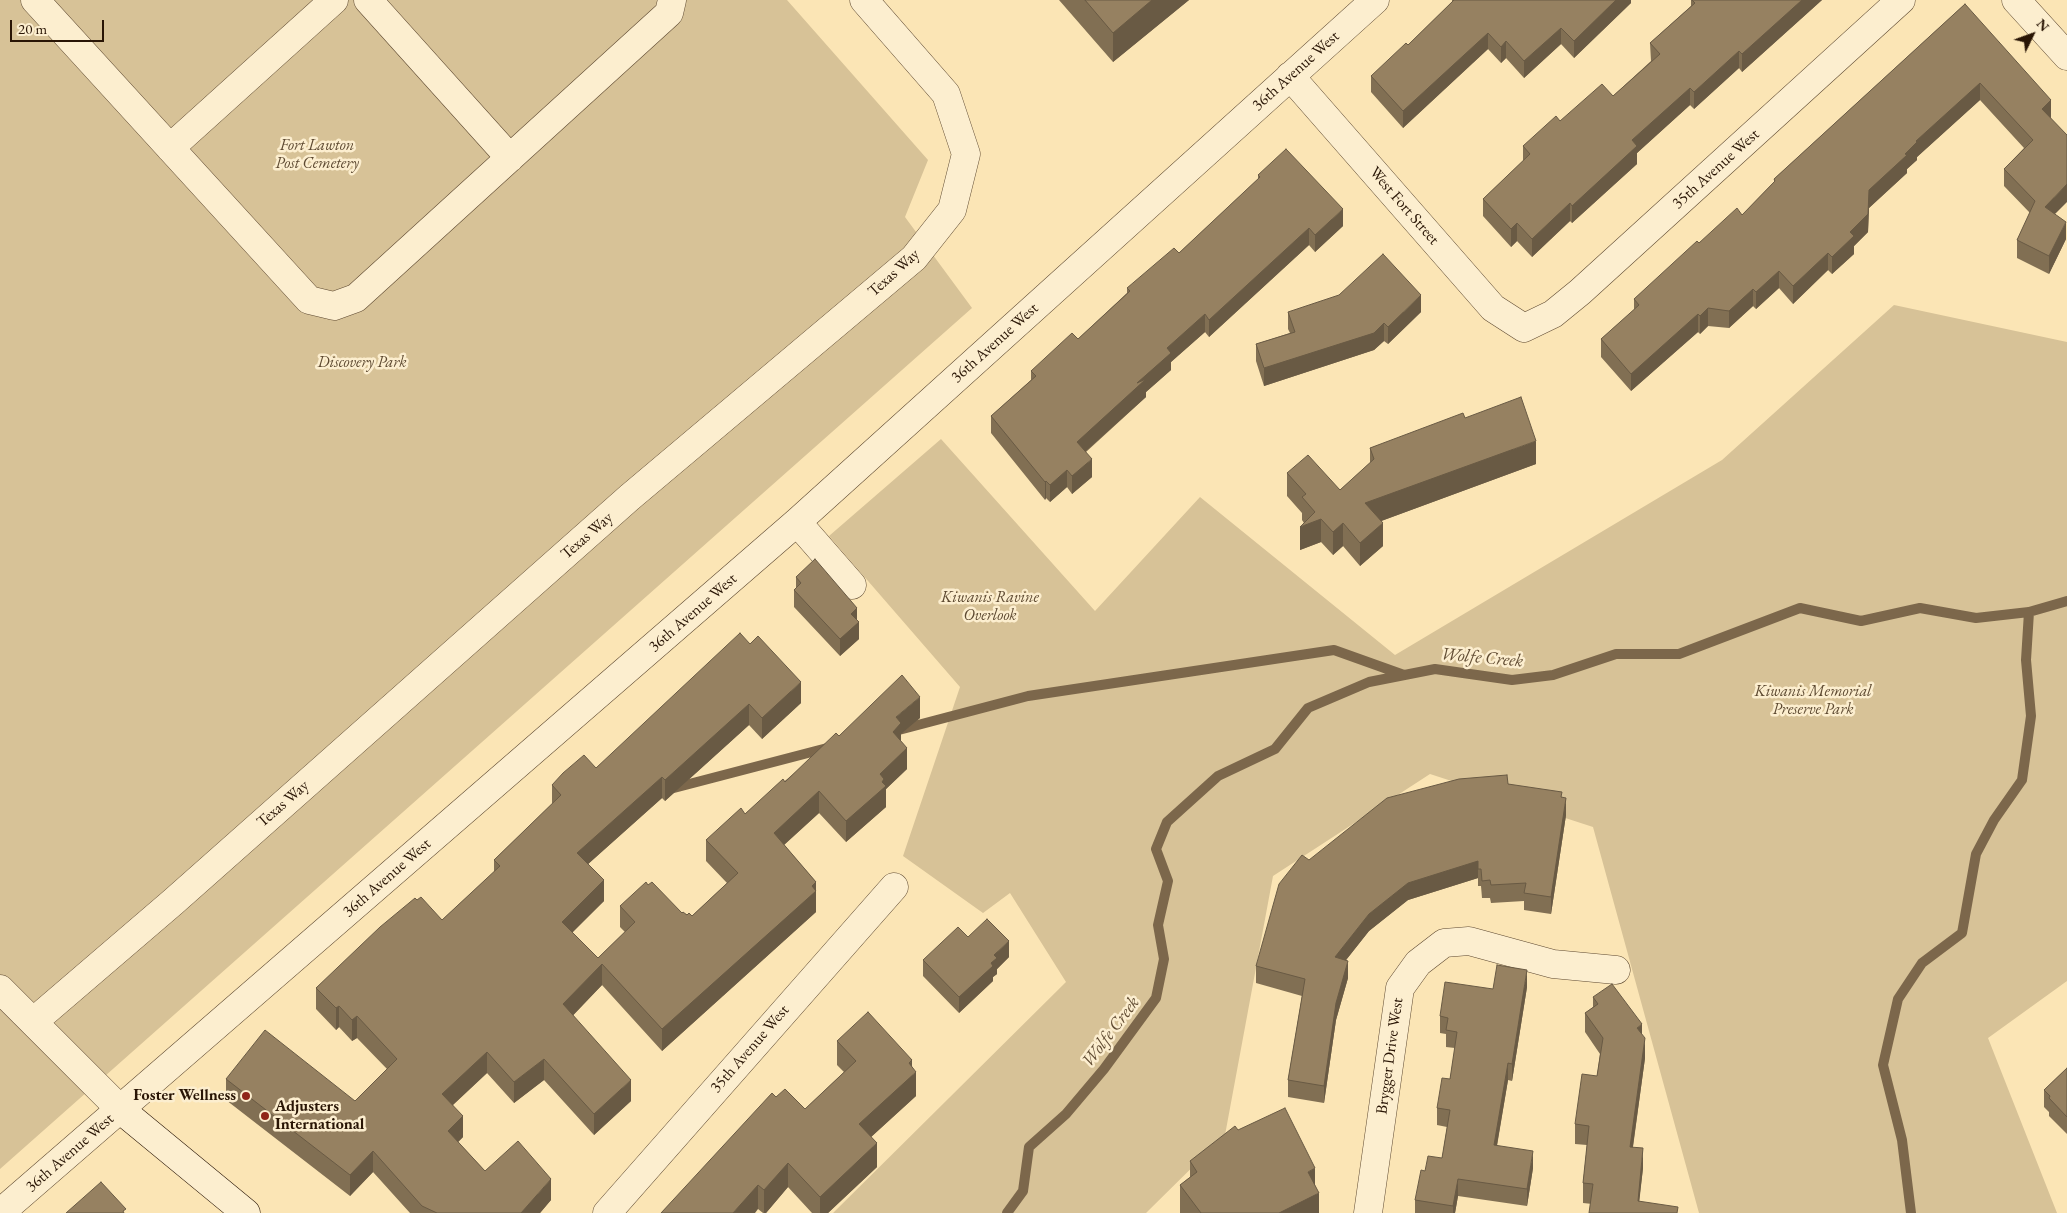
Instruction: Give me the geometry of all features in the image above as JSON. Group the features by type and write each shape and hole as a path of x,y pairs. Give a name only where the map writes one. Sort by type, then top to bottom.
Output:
{"street":[{"path":"35,0 309,300 334,306 356,298 669,13 672,0"},
{"path":"170,148 334,0"},
{"path":"368,0 510,158"},
{"name":"Texas Way","path":"33,1022 173,902 630,498 914,258 952,210 966,154 946,94 864,0"},
{"name":"36th Avenue West","path":"0,1213 797,522 1375,0"},
{"name":"35th Avenue West","path":"1524,328 1552,314 1580,292 1901,0"},
{"path":"2016,0 2067,56"},
{"name":"West Fort Street","path":"1290,76 1493,308 1524,328"},
{"path":"797,522 852,585"},
{"name":"35th Avenue West","path":"607,1213 894,887"},
{"name":"Brygger Drive West","path":"1368,1213 1400,988 1418,963 1444,943 1469,941 1553,964 1616,970"},
{"path":"0,989 121,1110 246,1213"}],"green space":[{"name":"Discovery Park","path":"0,0 787,0 928,160 905,217 972,308 0,1169"},
{"name":"Kiwanis Memorial Preserve Park","path":"1894,305 2067,342 2067,981 1988,1038 2057,1213 1699,1213 1593,827 1430,774 1273,876 1225,1135 1146,1213 833,1213 1066,982 1010,893 983,913 903,856 960,687 829,536 941,439 1095,611 1200,497 1395,655 1722,460"}],"building":[{"path":"1085,0 1152,0 1113,33"},
{"path":"1454,0 1616,0 1574,41 1561,28 1524,61 1506,41 1501,47 1488,33 1403,111 1371,76 1406,43 1408,45"},
{"path":"1692,0 1802,0 1742,54 1739,51 1694,92 1690,88 1632,140 1637,146 1572,206 1570,203 1532,239 1517,223 1511,229 1483,199 1530,154 1523,146 1556,116 1560,121 1602,84 1613,96 1660,54 1650,43 1695,3"},
{"path":"1965,4 2051,100 2042,109 2067,135 2067,184 2045,207 2066,222 2049,256 2017,240 2035,201 2004,169 2033,140 1980,83 1916,141 1905,154 1907,155 1869,190 1868,214 1850,232 1854,236 1832,257 1828,253 1793,286 1779,271 1756,292 1753,289 1729,311 1708,308 1700,316 1698,314 1631,374 1601,339 1639,305 1634,299 1697,241 1699,243 1737,208 1742,215 1775,181 1774,179"},
{"path":"1286,149 1343,209 1315,235 1309,228 1209,320 1205,314 1167,348 1171,353 1137,383 1146,379 1077,442 1092,459 1072,476 1067,470 1050,485 1045,482 991,416 1036,376 1031,371 1072,333 1078,339 1130,291 1127,288 1174,248 1179,253 1260,177 1258,175"},
{"path":"1383,254 1421,295 1388,327 1384,323 1374,333 1264,368 1256,344 1295,332 1288,312 1339,295"},
{"path":"1521,397 1536,441 1365,503 1383,523 1360,543 1343,523 1333,532 1321,519 1300,527 1315,512 1302,497 1306,494 1287,473 1308,455 1340,490 1374,459 1370,448 1463,413 1465,418"},
{"path":"815,559 857,608 851,614 859,622 840,639 794,590 801,583 796,577"},
{"path":"740,633 750,644 758,636 801,682 762,718 749,704 665,780 662,777 577,853 604,880 562,922 598,958 635,922 620,906 646,882 648,885 652,882 682,913 687,915 689,913 692,916 738,873 706,840 741,808 745,814 783,779 785,782 836,733 839,736 902,675 920,697 896,717 901,723 893,732 907,748 880,774 884,779 882,782 886,786 846,821 819,791 774,833 816,882 812,886 816,891 662,1029 602,964 563,1004 631,1080 594,1114 544,1059 514,1082 487,1052 442,1094 463,1116 448,1131 485,1171 518,1141 551,1179 521,1213 437,1213 422,1206 373,1151 350,1175 226,1079 265,1030 355,1101 397,1059 357,1016 352,1020 339,1006 336,1008 316,988 380,927 415,898 417,900 421,897 442,920 500,866 494,860 561,795 552,785 563,773 584,755 596,768"},
{"path":"1507,775 1508,784 1562,792 1561,797 1566,798 1551,897 1524,893 1526,883 1491,885 1490,880 1482,881 1481,869 1478,869 1478,861 1408,883 1369,914 1335,957 1348,961 1336,1003 1324,1086 1288,1080 1305,979 1256,966 1279,884 1302,855 1309,860 1387,798 1459,779"},
{"path":"987,919 1009,941 994,955 997,958 991,963 993,966 959,997 923,960 958,927 968,937"},
{"path":"1497,965 1527,970 1512,1064 1508,1063 1494,1145 1533,1151 1527,1189 1458,1179 1453,1206 1415,1200 1421,1170 1425,1171 1428,1156 1442,1158 1450,1110 1437,1108 1442,1078 1450,1079 1457,1032 1446,1030 1448,1018 1440,1016 1445,982 1493,989"},
{"path":"1612,984 1642,1024 1637,1028 1645,1038 1630,1147 1643,1148 1638,1201 1678,1207 1677,1213 1589,1213 1593,1184 1583,1183 1589,1126 1575,1124 1582,1074 1597,1076 1603,1038 1585,1013 1598,1004 1593,997"},
{"path":"868,1012 912,1060 909,1063 916,1072 859,1124 877,1143 820,1197 788,1163 764,1190 758,1185 733,1213 661,1213 772,1093 776,1097 785,1089 805,1109 856,1061 837,1041"},
{"path":"2067,1068 2067,1117 2044,1090"},
{"path":"1285,1108 1315,1168 1308,1172 1319,1193 1279,1213 1201,1213 1180,1185 1197,1172 1190,1161 1235,1126 1238,1130"},
{"path":"101,1182 126,1209 123,1211 124,1213 66,1213"}],"waterway":[{"name":"Wolfe Creek","path":"1007,1213 1023,1191 1029,1147 1066,1114 1104,1069 1156,998 1164,959 1158,925 1168,881 1156,849 1167,822 1218,776 1275,749 1308,708 1369,682 1435,669 1512,680 1553,675 1616,654 1679,654 1800,608 1861,621 1920,608 1976,618 2029,612 2067,601"},
{"path":"1911,1213 1902,1140 1883,1065 1898,999 1922,963 1962,933 1976,854 1994,820 2022,780 2031,716 2026,660 2029,612"},
{"path":"895,731 1028,696 1334,650 1404,675"},
{"path":"670,789 831,747"}],"place":[{"name":"Foster Wellness","path":"246,1096"},
{"name":"Adjusters International","path":"265,1116"}],"park label":[{"name":"Fort Lawton Post Cemetery","path":"317,155"},
{"name":"Kiwanis Ravine Overlook","path":"990,607"}]}
